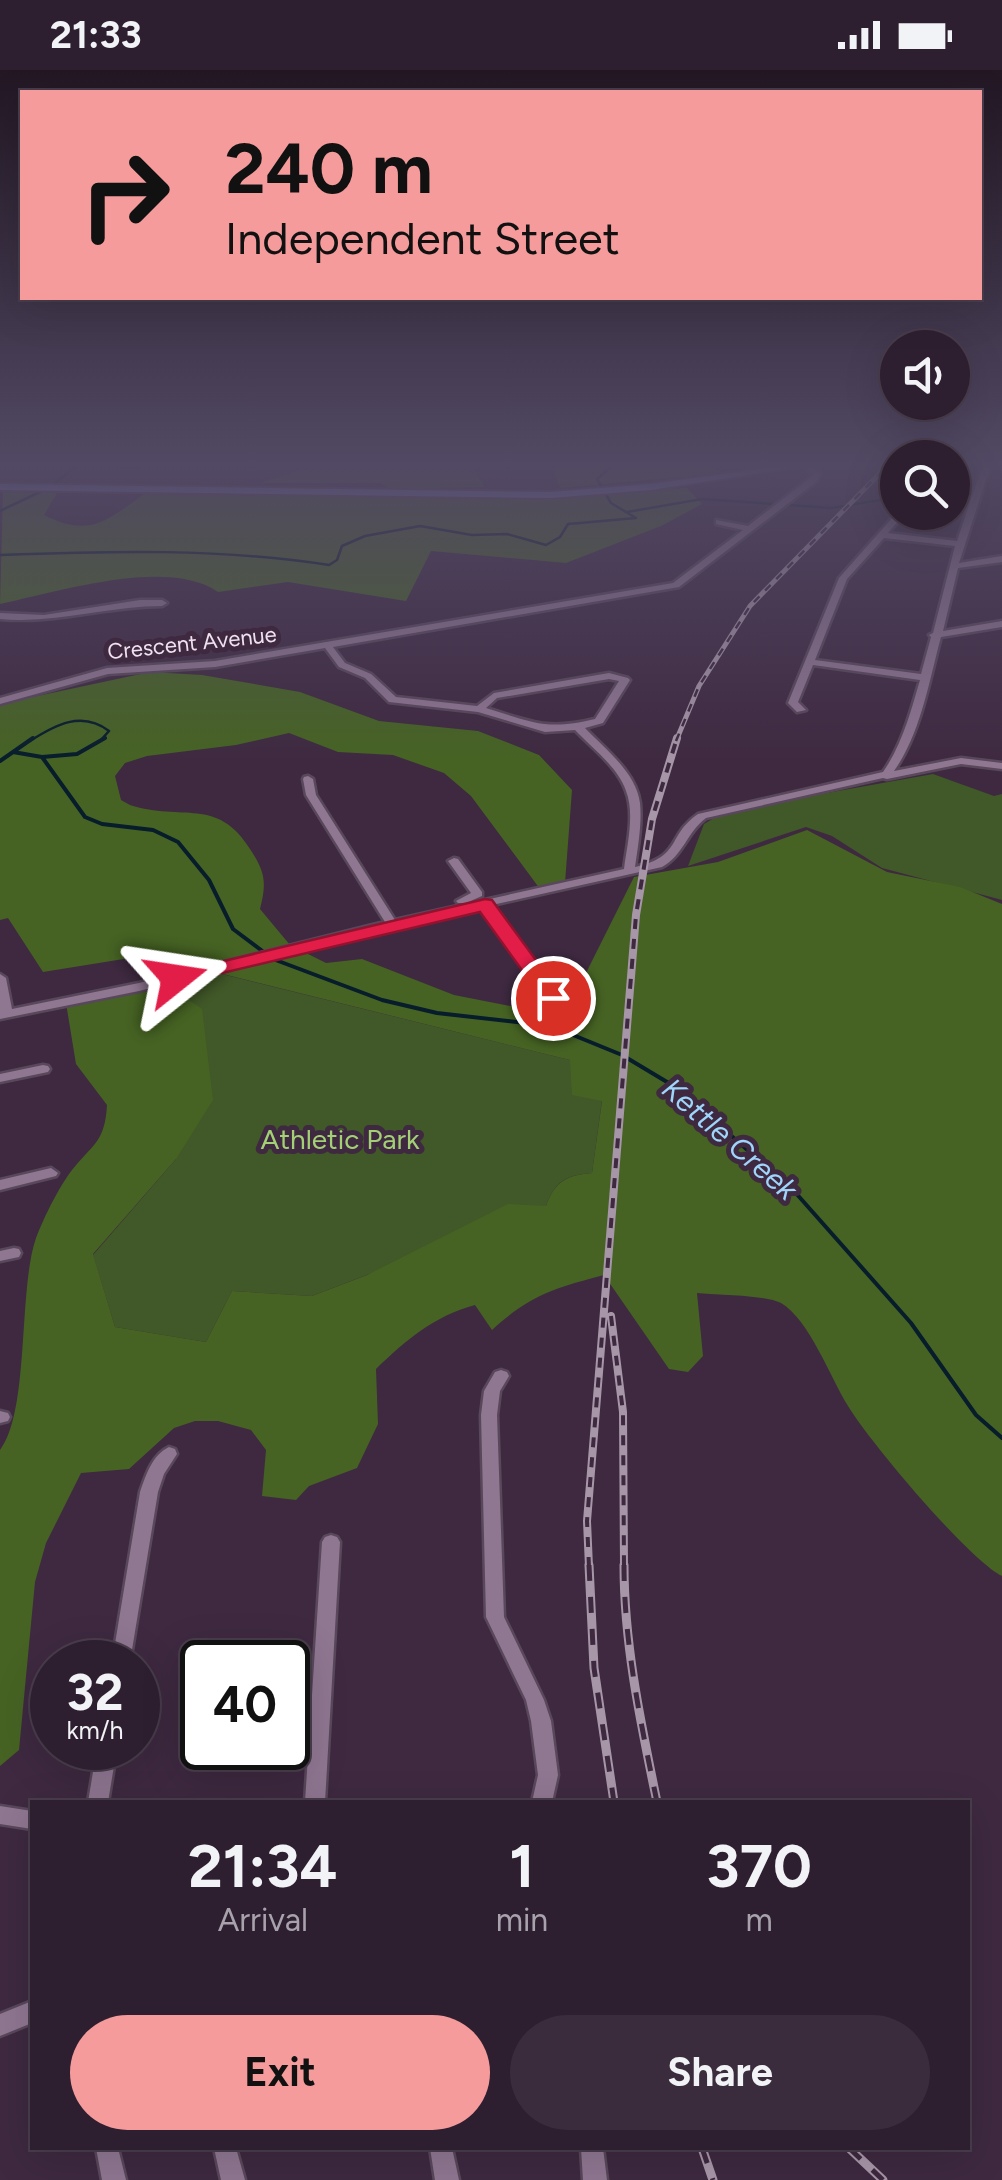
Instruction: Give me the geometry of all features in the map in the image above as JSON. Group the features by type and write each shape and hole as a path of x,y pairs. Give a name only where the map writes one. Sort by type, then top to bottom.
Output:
{"street":[{"name":"Crescent Avenue","path":"0,700 96,673 216,664 676,586 703,565"},
{"path":"801,710 794,702 843,578 854,565"},
{"path":"876,778 897,764 954,566 958,565"},
{"path":"0,616 50,620 120,603 162,603"},
{"path":"934,635 1002,624"},
{"path":"328,646 342,665 368,676 392,700 480,709 538,728 578,728 607,715 624,678 609,676 499,695 486,699 480,709"},
{"path":"810,662 922,677"},
{"path":"578,728 632,782 636,810 629,872"},
{"path":"390,921 629,872 672,858 687,827 702,816 961,761 1002,766"},
{"path":"308,780 311,795 390,921"},
{"path":"0,978 3,1015 233,964 475,899 474,888 454,861"},
{"path":"485,904 553,998"},
{"path":"0,1078 43,1069"},
{"path":"0,1185 51,1174"},
{"path":"501,1376 492,1391 488,1415 493,1598 501,1634 536,1700 548,1775 542,1800"},
{"path":"125,1640 149,1492 156,1472 169,1454"},
{"path":"315,1800 332,1542"},
{"path":"98,1800 104,1770"},
{"path":"0,1815 30,1820"},
{"path":"0,2025 30,2013"},
{"path":"107,2150 114,2180"},
{"path":"226,2150 233,2180"},
{"path":"441,2150 447,2180"},
{"path":"592,2150 595,2180"}],"green space":[{"path":"1,565 424,565 406,601 288,582 218,592 171,577 142,577 0,604"},
{"path":"150,672 202,675 300,692 379,721 478,731 539,755 572,790 565,883 540,889 471,796 444,773 393,755 338,752 289,733 236,745 147,756 125,763 115,776 121,800 130,805 211,816 238,833 262,871 264,891 260,909 290,945 326,963 362,959 454,995 526,1009 575,995 634,877 718,862 807,830 887,872 960,887 1002,904 1002,1576 967,1548 876,1445 848,1406 801,1322 781,1303 697,1293 703,1356 688,1372 669,1369 604,1275 544,1294 492,1330 475,1305 421,1330 376,1369 378,1424 357,1468 309,1486 296,1500 262,1496 266,1450 251,1430 218,1421 195,1421 174,1428 129,1469 81,1473 46,1543 35,1582 19,1750 0,1766 0,1450 16,1408 31,1260 47,1212 72,1170 101,1135 106,1117 107,1105 76,1064 66,1003 147,985 136,957 43,972 8,918 0,920 0,704","holes":["223,974 570,1060 572,1095 602,1101 592,1173 563,1181 546,1206 508,1204 367,1275 312,1296 232,1291 206,1342 115,1327 93,1254 176,1159 213,1100 202,1009 169,987"]},
{"path":"933,774 994,796 1002,794 1002,900 882,868 832,836 806,827 688,866 704,824 726,811"},
{"name":"Athletic Park","path":"222,974 570,1060 602,1100 592,1173 563,1181 546,1206 312,1296 232,1291 206,1342 115,1327 93,1255 176,1159 168,987"}],"waterway":[{"name":"Kettle Creek","path":"30,741 59,725 79,721 89,721 109,731 100,741"},
{"name":"Kettle Creek","path":"13,752 33,738"},
{"name":"Kettle Creek","path":"100,741 105,738"},
{"name":"Kettle Creek","path":"42,757 77,754 100,741"},
{"name":"Kettle Creek","path":"0,761 13,752"},
{"name":"Kettle Creek","path":"13,752 42,757"},
{"name":"Kettle Creek","path":"42,757 85,817 102,824 153,830 178,842 209,880 233,929 273,959 382,1000 437,1013 551,1026 622,1055 677,1088 794,1191 911,1323 976,1415 1002,1438"}],"railway":[{"path":"676,740 699,686 750,606 790,565"},
{"path":"589,1567 587,1521 636,915 652,819 676,740"},
{"path":"611,1316 623,1412 624,1567"},
{"path":"589,1565 594,1668 614,1800"},
{"path":"624,1565 630,1655 657,1800"},
{"path":"703,2150 713,2180"},
{"path":"851,2150 883,2180"}],"route":[{"path":"176,978 485,904 553,998"}]}
